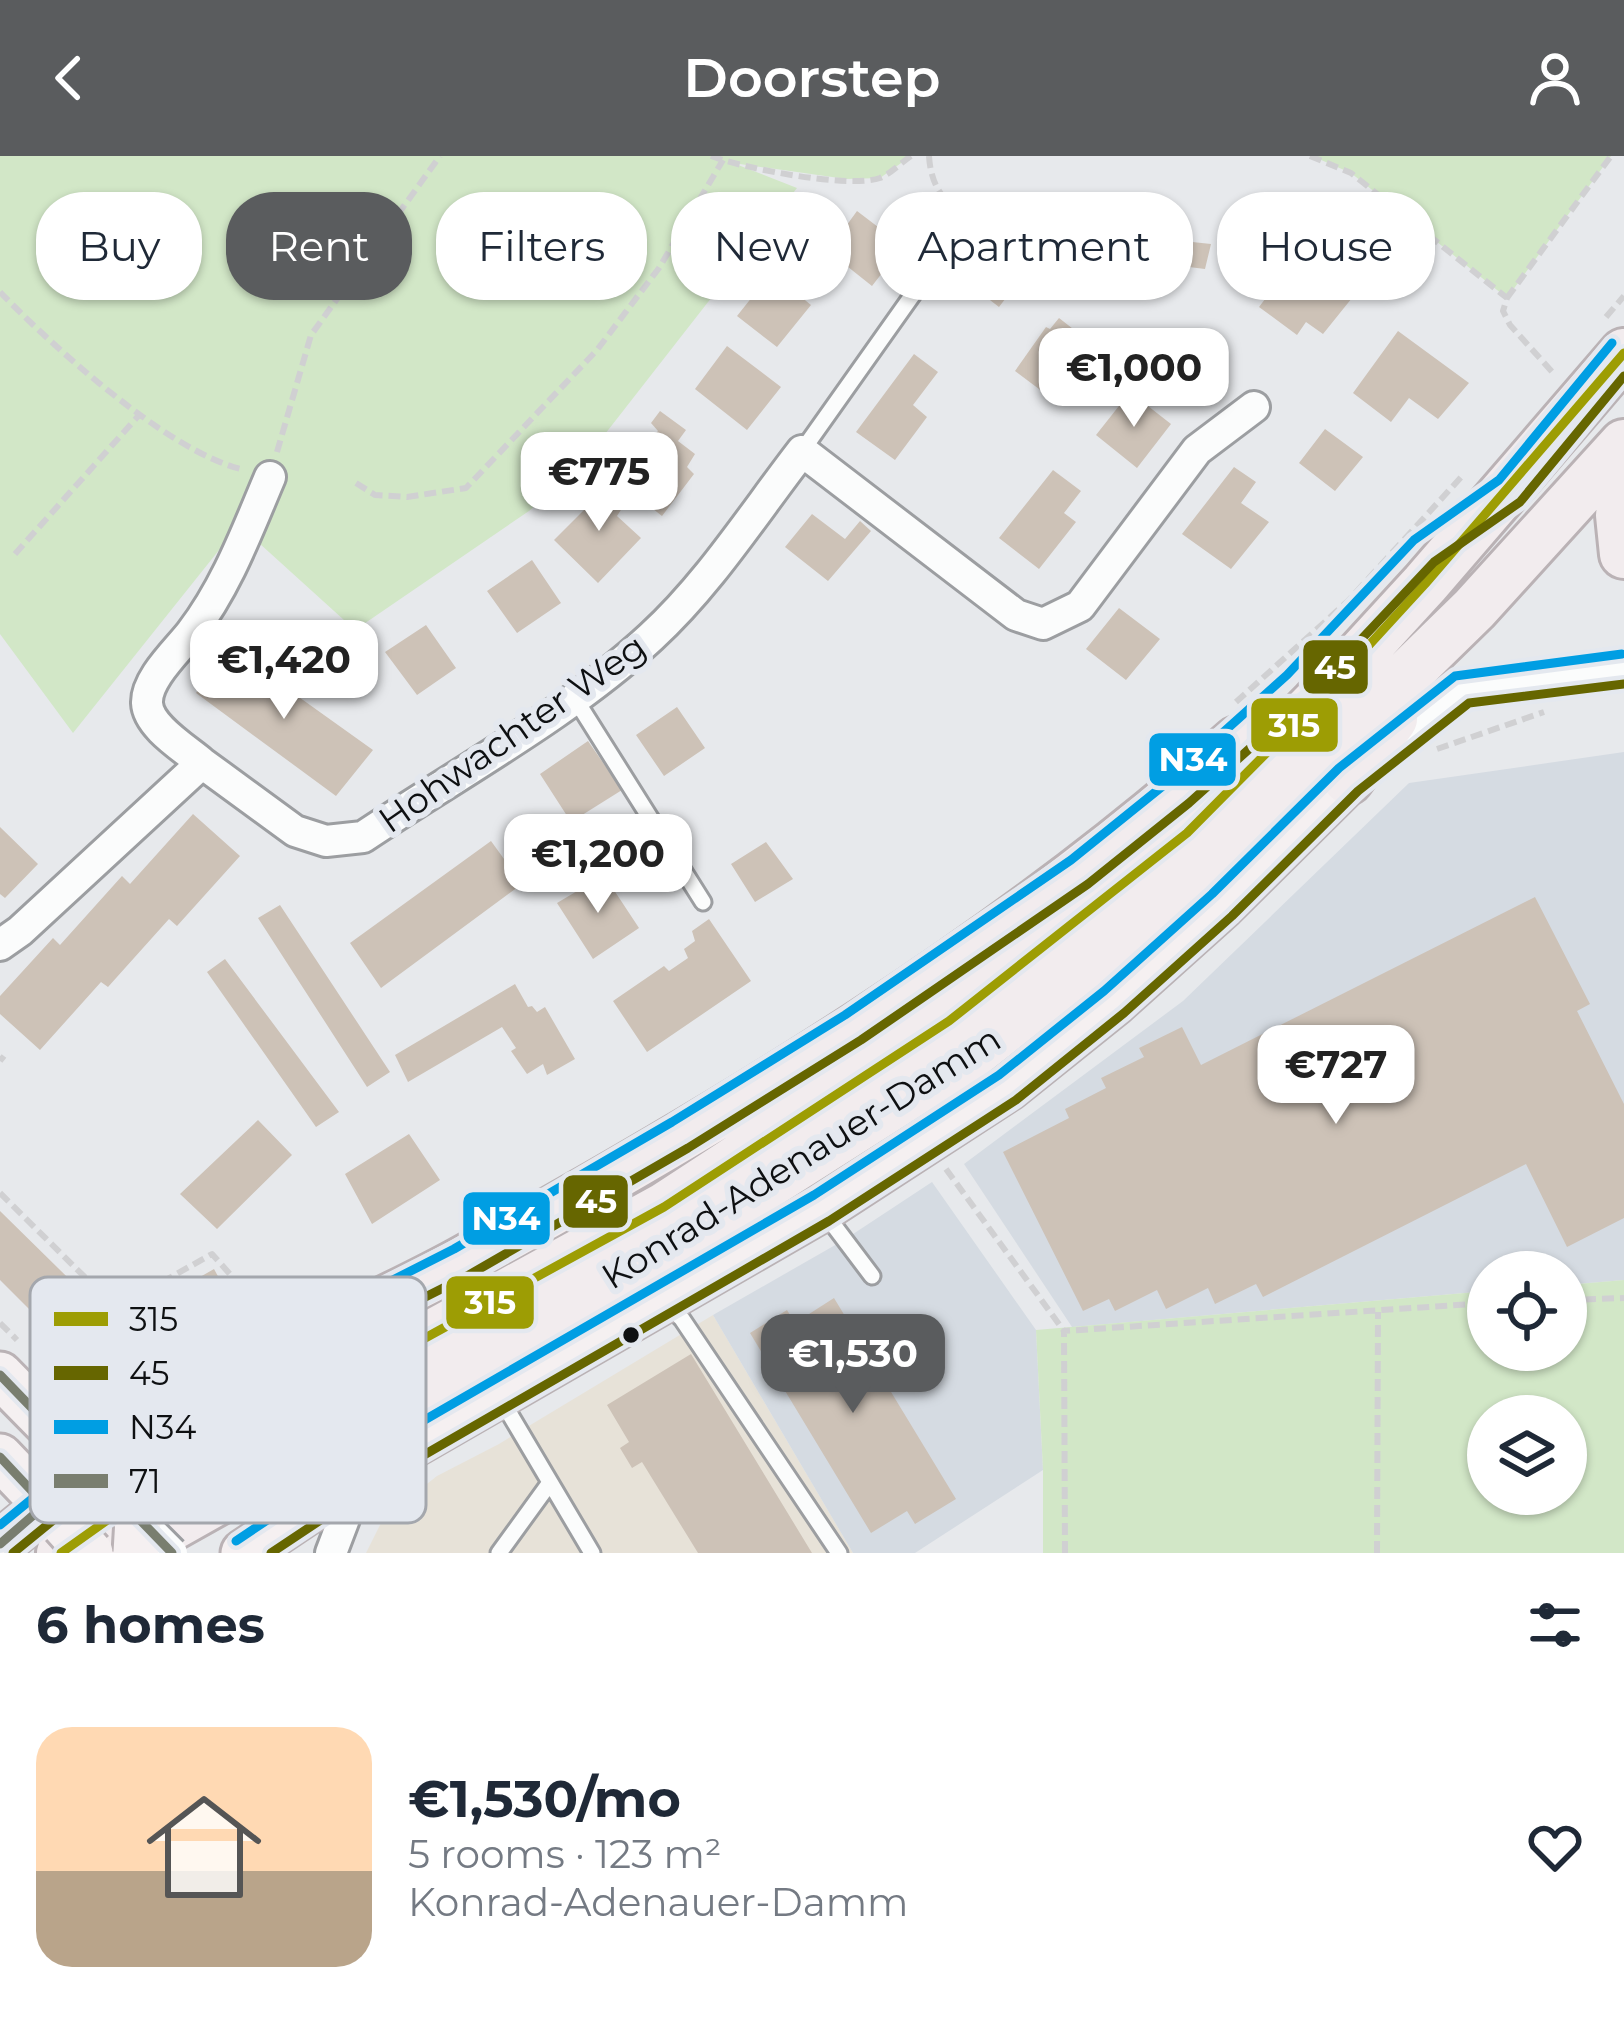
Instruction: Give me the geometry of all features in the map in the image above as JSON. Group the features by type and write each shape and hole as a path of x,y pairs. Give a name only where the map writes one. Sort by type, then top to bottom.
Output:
{"highway":[{"name":"Konrad-Adenauer-Damm","path":"426,1355 949,1021 1187,833 1315,704 1492,476 1624,353"},
{"name":"Konrad-Adenauer-Damm","path":"426,1365 674,1244 970,1057 1156,909 1474,609 1624,444"},
{"path":"426,1280 680,1135 853,1028 1080,872 1179,792 1297,686 1492,476"},
{"path":"1624,503 1620,515 1624,554"},
{"path":"1348,781 1474,609"}],"main road":[{"name":"Konrad-Adenauer-Damm","path":"426,1437 822,1208 1008,1087 1114,1002 1222,905 1348,781"},
{"path":"0,1375 30,1406"},
{"path":"0,1457 30,1493"},
{"path":"0,1544 102,1523"}],"street":[{"path":"802,451 1016,615 1043,624 1080,606 1197,450 1254,407"},
{"name":"Hohwachter Weg","path":"270,477 234,563 201,620 154,681 147,702 154,721 202,763 296,831 326,841 363,837 606,676 654,634 702,581 802,451"},
{"path":"1348,781 1463,689 1624,669"},
{"path":"0,945 202,763"},
{"path":"130,1523 172,1553"},
{"path":"331,1553 342,1523"}],"lane":[{"path":"802,451 909,300"},
{"path":"574,697 703,902"},
{"path":"822,1208 872,1276"},
{"path":"663,1300 682,1319 839,1553"},
{"path":"499,1395 592,1553"},
{"path":"499,1553 549,1484"}],"path":[{"path":"0,292 39,333 140,414 223,465 270,477 311,335 440,156"},
{"path":"711,156 782,173 846,179 880,178 911,156"},
{"path":"928,156 939,192"},
{"path":"1310,156 1352,173 1507,298"},
{"path":"1555,375 1510,326 1503,310 1507,298 1611,156"},
{"path":"356,483 375,495 406,497 466,488 597,350 659,268 723,160"},
{"path":"15,554 140,414"},
{"path":"1220,716 1492,476"},
{"path":"1437,749 1564,709"},
{"path":"1148,736 1172,756"},
{"path":"940,1161 1064,1331 1065,1553"},
{"path":"0,1193 85,1277"},
{"path":"171,1277 212,1254 233,1277"},
{"path":"1587,1299 1624,1298"},
{"path":"1064,1331 1467,1305"},
{"path":"1377,1553 1378,1312"}],"shaded area":[{"path":"1624,752 1624,1280 1587,1283 1587,1251 1467,1251 1467,1293 1072,1327 964,1164 1183,1001 1409,783"},
{"path":"932,1182 1036,1330 1043,1470 915,1553 853,1553 713,1315 844,1240"},
{"path":"713,1315 853,1553 366,1553 381,1523 426,1523 426,1485"}],"green space":[{"path":"0,156 911,156 880,178 846,179 733,163 797,188 794,192 671,192 671,300 710,300 584,461 529,511 355,630 239,525 73,733 0,634"},
{"path":"1312,156 1611,156 1507,298 1435,240 1435,192 1375,192 1351,173"},
{"path":"1624,1280 1624,1553 1043,1553 1036,1330 1467,1293 1467,1371 1587,1371 1587,1283"}],"building":[{"path":"857,211 875,225 872,286 851,269 851,219"},
{"path":"1193,242 1211,244 1205,269 1193,268"},
{"path":"750,300 805,300 811,305 777,347 737,316"},
{"path":"1264,300 1350,300 1323,334 1306,322 1297,335 1259,307"},
{"path":"1059,318 1086,339 1076,352 1087,360 1055,401 1015,371 1046,327 1050,329"},
{"path":"1398,331 1469,383 1438,419 1409,398 1391,422 1353,393"},
{"path":"727,346 781,387 747,430 695,389"},
{"path":"914,354 938,372 913,405 927,417 895,460 856,432"},
{"path":"1130,392 1171,424 1137,468 1096,435"},
{"path":"660,411 686,430 678,441 695,454 687,467 694,474 662,516 614,478 648,436 651,439 658,431 651,423"},
{"path":"1325,429 1363,457 1335,491 1299,463"},
{"path":"1234,467 1256,482 1241,503 1269,522 1231,569 1182,534"},
{"path":"1053,470 1081,491 1064,513 1076,522 1039,569 999,538"},
{"path":"600,481 626,502 617,516 641,538 598,583 554,540 594,500 588,493"},
{"path":"812,514 845,539 860,521 871,531 828,581 785,547"},
{"path":"532,560 561,603 517,633 487,591"},
{"path":"1119,608 1160,639 1126,680 1086,649"},
{"path":"426,625 456,668 417,695 385,652"},
{"path":"229,647 373,750 336,796 196,693"},
{"path":"677,707 705,748 664,776 636,735"},
{"path":"588,741 622,790 571,822 540,774"},
{"path":"193,814 240,856 177,926 169,919 108,987 101,982 40,1050 0,1014 0,996 53,938 60,945 122,876 130,884"},
{"path":"0,827 38,864 5,898 0,894"},
{"path":"491,841 522,884 381,988 350,943"},
{"path":"766,842 793,879 755,902 731,864"},
{"path":"604,875 639,928 593,959 557,903"},
{"path":"1535,897 1590,1004 1577,1011 1624,1104 1624,1218 1567,1247 1526,1164 1263,1297 1256,1284 1215,1304 1208,1288 1166,1309 1157,1290 1115,1311 1109,1299 1083,1311 1003,1152 1069,1118 1065,1109 1106,1088 1101,1078 1144,1057 1139,1048 1182,1027 1201,1065"},
{"path":"280,905 390,1072 367,1087 258,918"},
{"path":"709,919 751,981 647,1052 613,1001 664,966 669,971 688,958 684,949 695,941 692,931"},
{"path":"225,959 339,1112 316,1127 207,972"},
{"path":"515,984 528,1007 537,1012 545,1007 575,1059 547,1075 543,1064 527,1074 502,1027 408,1082 395,1055"},
{"path":"258,1120 292,1155 217,1229 180,1194"},
{"path":"409,1134 440,1180 372,1224 345,1174"},
{"path":"0,1211 67,1277 30,1277 30,1310 0,1280"},
{"path":"834,1298 956,1499 915,1524 907,1511 871,1533 750,1333 787,1310 795,1323"},
{"path":"691,1354 812,1553 698,1553 642,1462 632,1468 620,1448 629,1442 607,1405"}],"transit line":[{"name":"N34","path":"399,1277 672,1122 845,1015 1071,860 1169,781 1287,675 1414,540 1499,480 1612,343"},
{"name":"315","path":"426,1338 664,1207 949,1021 1187,833 1425,584 1624,353"},
{"name":"45","path":"426,1297 688,1148 861,1040 1088,884 1189,803 1307,697 1434,562 1520,502 1624,376"},
{"name":"N34","path":"426,1419 814,1195 999,1075 1104,991 1212,894 1339,768 1455,676 1622,654"},
{"name":"45","path":"426,1454 829,1221 1016,1100 1124,1013 1232,916 1358,791 1469,703 1624,684"},
{"name":"71","path":"0,1375 30,1406"},
{"name":"71","path":"0,1457 30,1489"},
{"name":"N34","path":"0,1525 30,1500"},
{"name":"71","path":"0,1544 30,1518"},
{"name":"45","path":"13,1553 50,1523"},
{"name":"315","path":"61,1553 103,1523"},
{"name":"71","path":"143,1523 172,1553"},
{"name":"N34","path":"236,1541 263,1523"},
{"name":"45","path":"271,1553 316,1523"}]}
